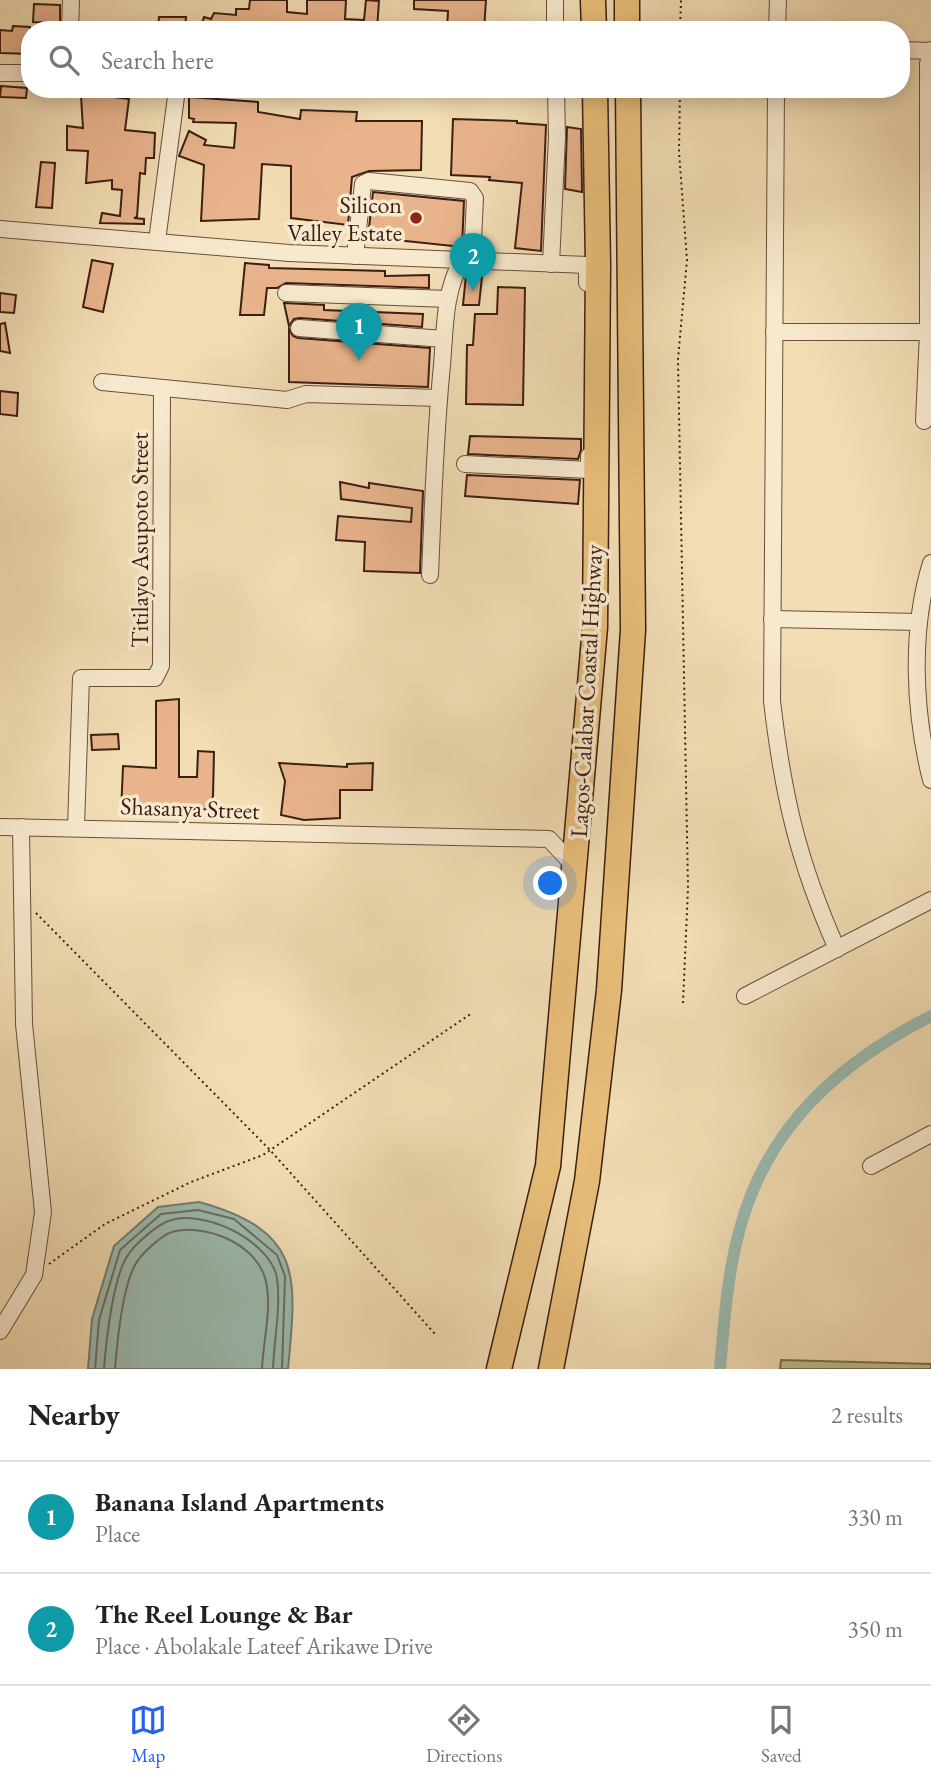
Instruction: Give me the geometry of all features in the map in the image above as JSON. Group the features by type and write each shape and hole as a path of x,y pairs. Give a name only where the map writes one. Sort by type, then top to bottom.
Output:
{"highway":[{"path":"593,0 594,21"},
{"path":"627,0 627,21"},
{"name":"Lagos-Calabar Coastal Highway","path":"499,1369 548,1166 595,627 598,265 595,98"},
{"name":"Lagos-Calabar Coastal Highway","path":"551,1369 590,1154 608,990 634,629 628,98"}],"street":[{"path":"70,21 71,0"},
{"path":"555,0 555,21"},
{"path":"777,21 778,0"},
{"path":"910,50 931,51 926,279 929,333 925,421"},
{"path":"0,73 21,73"},
{"path":"157,241 176,98"},
{"path":"551,264 557,137 555,98"},
{"path":"776,98 772,701 780,767 793,830 810,888 837,948"},
{"path":"355,256 363,184 369,181 471,191 475,198 467,260 453,276 448,299 439,398 430,575"},
{"path":"0,229 355,256 587,265 589,470 465,464"},
{"path":"286,293 448,299"},
{"path":"299,328 444,339"},
{"path":"774,332 929,333"},
{"path":"102,382 287,400 306,394 439,398"},
{"name":"Titilayo Asupoto Street","path":"76,827 81,678 155,678 161,666 162,388"},
{"path":"931,563 919,622 918,689 931,780"},
{"path":"772,619 919,622"},
{"path":"575,867 549,839 579,817"},
{"name":"Shasanya Street","path":"0,827 549,839"},
{"path":"0,1331 34,1275 43,1212 24,1024 21,827"},
{"path":"745,996 931,900"},
{"path":"871,1166 928,1141"}],"path":[{"path":"681,0 681,21"},
{"path":"680,98 679,152 687,260 678,359 688,888 683,1003"},
{"path":"22,899 270,1150 435,1334"},
{"path":"34,1275 104,1224 191,1182 270,1150 472,1013"}],"green space":[{"path":"781,1360 931,1364 931,1369 780,1369"}],"water":[{"path":"199,1202 233,1214 258,1227 275,1243 286,1261 293,1307 288,1369 88,1369 92,1319 114,1246 158,1207"}],"building":[{"path":"250,0 287,0 287,12 307,14 307,0 346,0 345,19 364,20 366,0 379,1 378,21 203,21 204,17 211,19 214,13 236,15 236,9 249,9"},
{"path":"414,0 486,0 485,21 447,21 448,11 414,9"},
{"path":"34,4 60,5 60,21 33,21"},
{"path":"159,17 186,17 186,21 159,21"},
{"path":"13,26 21,26 21,54 0,53 0,30 12,31"},
{"path":"1,86 21,88 21,98 0,97"},
{"path":"81,98 121,98 129,99 125,130 155,133 154,158 146,158 145,174 140,173 137,217 134,218 144,219 144,224 100,223 102,213 120,216 122,190 112,189 112,180 86,183 88,151 67,150 67,126 83,128"},
{"path":"189,98 203,98 258,102 258,112 300,119 301,110 357,112 356,121 422,121 421,170 369,171 352,177 348,225 291,218 291,166 262,164 259,219 201,221 204,165 179,156 189,131 206,140 204,145 234,148 236,123 193,122 194,119 189,118"},
{"path":"453,119 517,121 546,125 541,251 515,248 522,183 489,180 490,177 451,175"},
{"path":"567,127 581,129 582,192 565,189"},
{"path":"41,162 55,163 52,208 36,207"},
{"name":"Silicon Valley Estate","path":"373,192 464,201 462,247 368,237"},
{"path":"92,260 113,264 103,312 83,307"},
{"path":"245,263 269,265 269,268 385,271 385,276 429,275 429,288 286,283 277,288 267,288 264,315 240,315"},
{"path":"466,275 482,277 479,305 463,305"},
{"path":"498,287 525,288 523,405 466,404 467,345 473,345 475,314 497,314"},
{"path":"0,293 16,295 14,313 0,312"},
{"path":"284,303 324,305 324,310 423,314 422,327 300,318 294,319 289,326"},
{"path":"5,323 10,353 0,351 0,324"},
{"path":"289,329 293,336 298,338 430,348 428,387 289,382"},
{"path":"0,391 18,393 17,416 0,414"},
{"path":"470,436 581,439 581,450 578,459 468,454"},
{"path":"467,475 580,480 578,504 465,496"},
{"path":"340,482 369,488 369,483 423,491 420,573 364,571 365,542 336,540 338,516 411,522 412,508 341,499"},
{"path":"179,699 179,777 197,777 198,751 214,752 213,796 208,809 121,813 123,766 156,768 156,701"},
{"path":"118,734 119,749 92,750 91,735"},
{"path":"279,763 347,767 347,764 373,763 372,790 340,790 340,818 304,820 281,815 285,781"}],"waterway":[{"path":"720,1369 726,1300 735,1249 751,1194 767,1161 787,1130 837,1077 897,1034 931,1016"}],"place":[{"name":"Silicon Valley Estate","path":"416,218"},
{"name":"The Reel Lounge & Bar","path":"473,291"},
{"name":"Banana Island Apartments","path":"359,361"}]}
